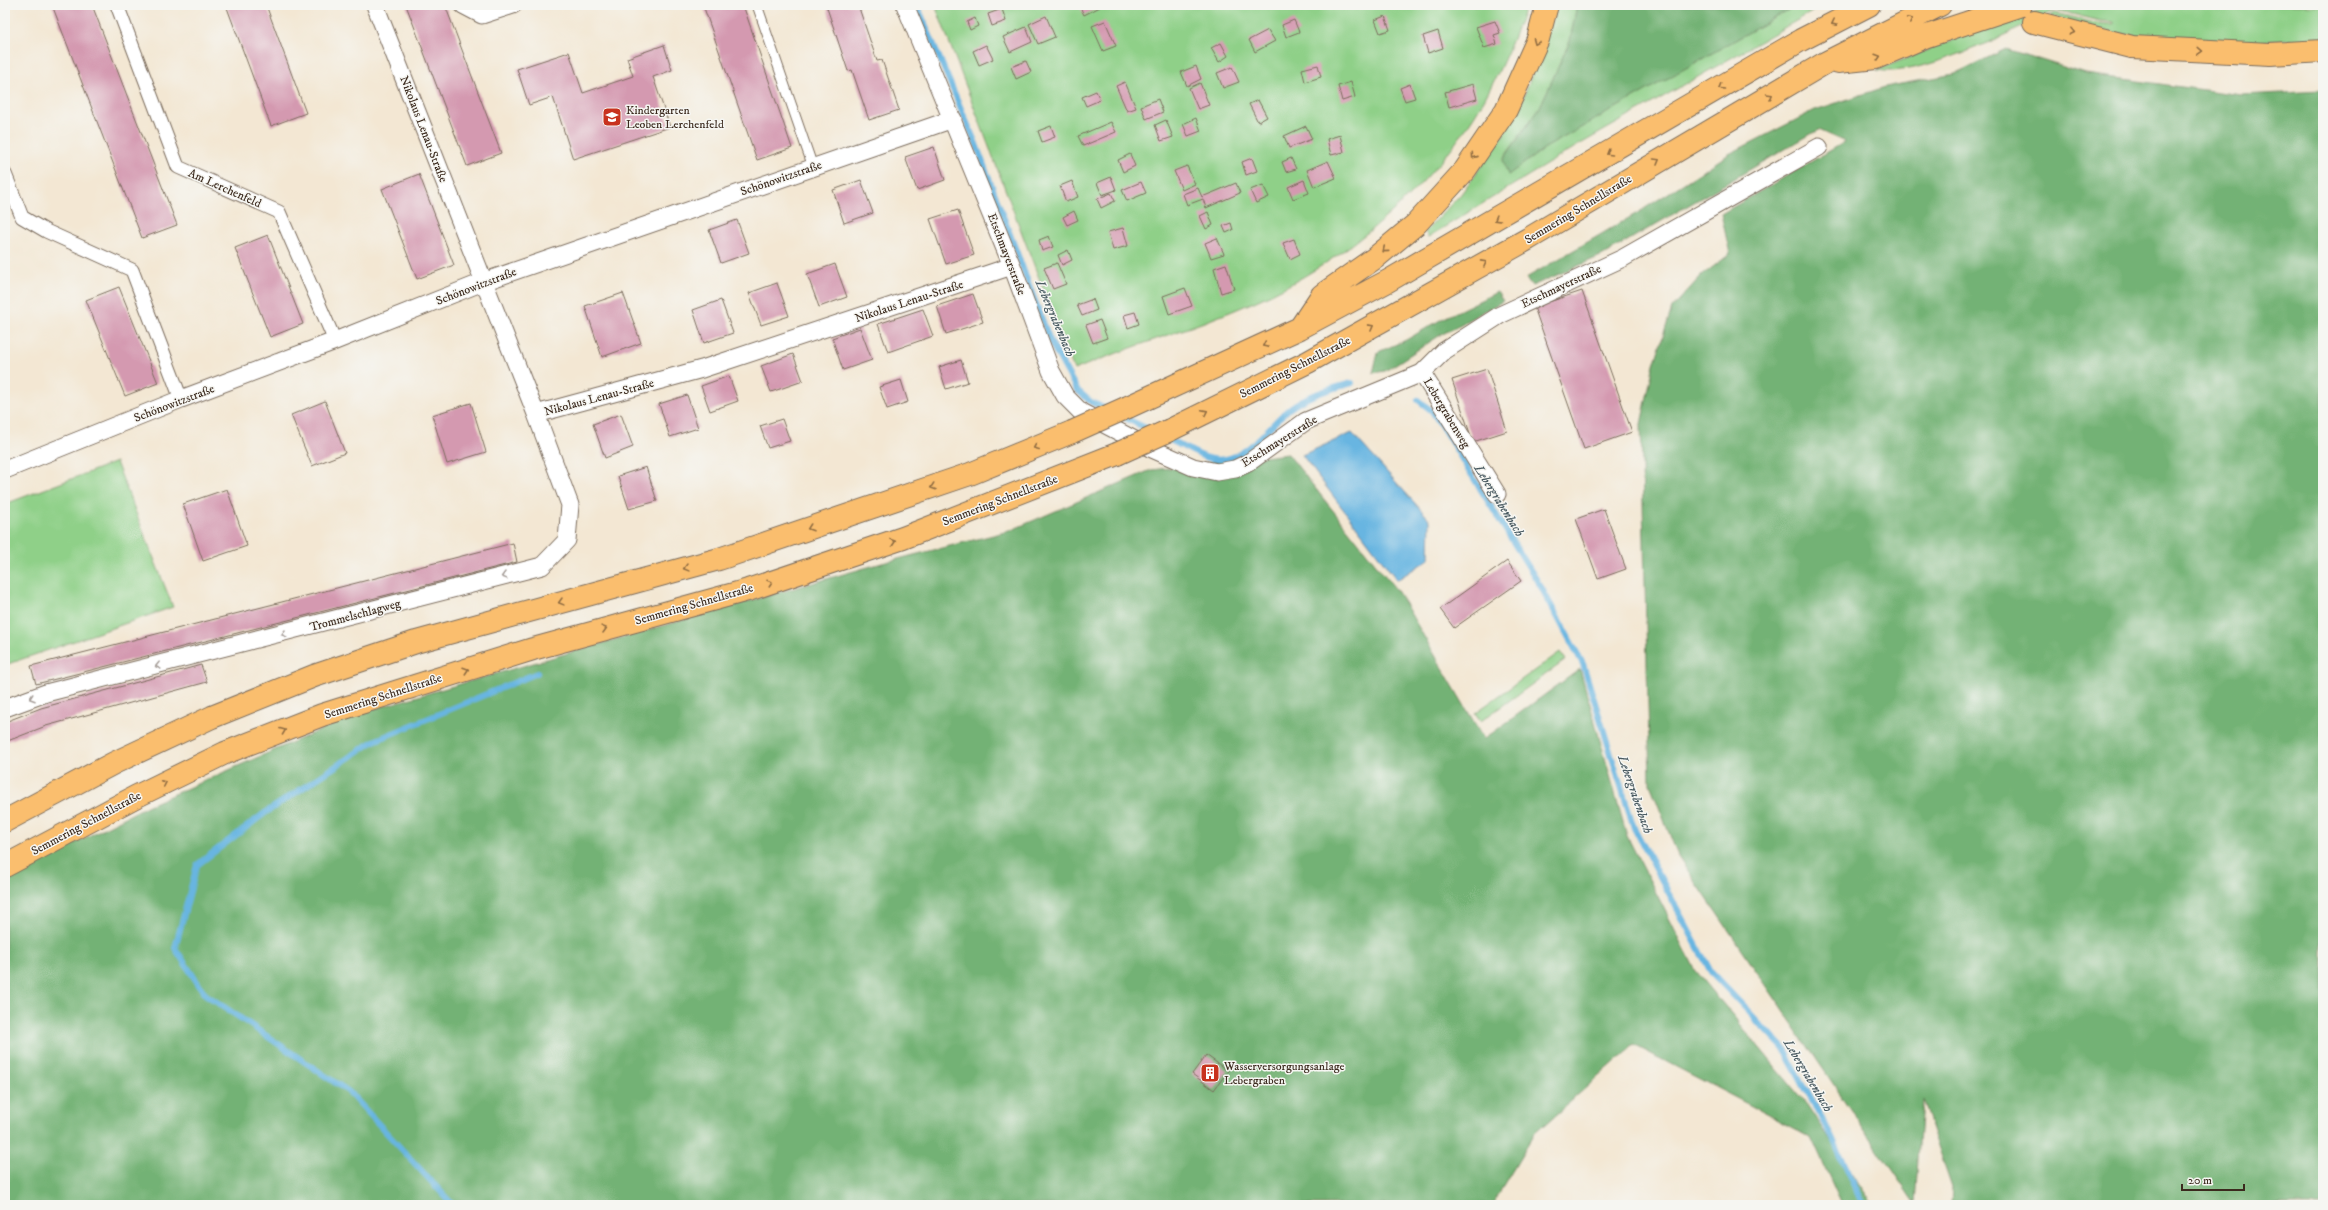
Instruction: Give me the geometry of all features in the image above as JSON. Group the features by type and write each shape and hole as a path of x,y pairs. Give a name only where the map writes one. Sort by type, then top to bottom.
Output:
{"highway":[{"path":"1300,328 1322,295 1375,258 1416,224 1465,170 1506,110 1538,39 1547,5"},
{"path":"5,821 114,763 212,717 314,676 416,642 719,559 970,474 1072,432 1300,328 1469,236 1801,40 1869,5"},
{"name":"Semmering Schnellstraße","path":"5,866 135,797 225,753 322,715 533,649 755,588 903,538 1117,454 1170,430 1321,354 1528,239 1825,63 1940,5"},
{"path":"1825,63 1876,58 1928,36 2021,5"},
{"path":"2034,22 2132,47 2270,54 2323,51"}],"street":[{"name":"Am Lerchenfeld","path":"117,5 178,168 279,212 335,341"},
{"name":"Nikolaus Lenau-Straße","path":"375,5 536,414 702,369 1012,266"},
{"path":"464,5 482,15 513,5"},
{"name":"Etschmayerstraße","path":"904,5 953,119 1012,266 1051,371 1071,404 1081,412 1150,448 1193,467 1217,472 1235,469 1248,463 1306,421 1422,373 1444,351 1500,315 1623,258 1819,147"},
{"name":"Schönowitzstraße","path":"5,470 181,399 335,341 483,282 953,119"},
{"path":"5,174 22,217 46,231 132,270 181,399"},
{"name":"Lebergrabenweg","path":"1422,373 1497,494"},
{"name":"Trommelschlagweg","path":"5,708 46,693 542,566 567,540 570,504 536,414"}],"lane":[{"path":"757,5 813,168"}],"green space":[{"path":"935,5 1525,5 1512,43 1497,76 1464,132 1440,162 1384,219 1353,244 1288,286 1232,311 1074,370"},
{"path":"1558,5 1577,5 1570,41 1540,107 1503,159 1508,175 1545,148 1797,5 1824,5 1577,146 1428,237 1425,232 1461,194 1501,139 1522,101"},
{"path":"1577,5 1797,5 1545,148 1508,175 1503,160 1540,107 1570,41"},
{"path":"2059,5 2323,5 2323,39 2229,42 2158,39 2113,32 2050,16 2055,13 2095,23 2114,24 2114,22 2100,21 2056,10 1968,51 1917,67 1895,71 1877,70 1988,26"},
{"path":"2006,49 2086,74 2241,95 2323,91 2323,1205 1951,1205 1952,1188 1922,1100 1915,1204 1678,856 1650,784 1641,424 1653,368 1672,308 1701,276 1730,254 1721,214 1845,142 1818,130 1603,255 1532,286 1526,278 1639,212 1729,154 1815,110 1885,87 1954,74"},
{"path":"1497,292 1503,301 1439,336 1385,371 1373,373 1378,352 1406,340 1442,319"},
{"path":"1288,454 1398,592 1484,739 1580,669 1627,836 1696,971 1807,1105 1873,1205 1842,1205 1811,1137 1634,1045 1535,1133 1492,1205 5,1205 5,879 149,805 359,713 882,563 1009,531 1151,470"},
{"path":"116,462 173,607 5,665 5,504"},
{"path":"1560,652 1566,660 1481,721 1475,713"}],"water":[{"path":"1352,433 1430,520 1429,559 1397,580 1302,455"}],"building":[{"path":"52,5 92,5 177,225 142,238"},
{"path":"226,5 266,5 306,113 271,126"},
{"path":"406,5 445,5 501,153 467,166"},
{"path":"703,5 743,5 792,148 757,160"},
{"path":"826,5 858,5 877,61 882,60 899,110 869,120 852,70 848,71"},
{"path":"1079,5 1099,5 1100,7 1084,15"},
{"path":"1002,9 1006,21 992,26 988,14"},
{"path":"1046,16 1055,37 1038,44 1029,24"},
{"path":"1385,16 1390,30 1380,33 1375,20"},
{"path":"975,18 978,26 970,30 967,22"},
{"path":"1294,20 1299,32 1286,37 1282,25"},
{"path":"1105,21 1116,46 1103,51 1092,26"},
{"path":"1495,21 1500,33 1494,35 1497,44 1484,48 1476,27"},
{"path":"1026,27 1032,42 1010,52 1003,37"},
{"path":"1268,30 1275,41 1255,52 1249,40"},
{"path":"1438,31 1443,48 1428,53 1423,36"},
{"path":"1221,43 1228,56 1219,62 1211,48"},
{"path":"664,45 672,70 653,77 670,127 573,159 553,97 529,105 517,69 569,52 583,93 633,76 627,58"},
{"path":"986,45 993,59 979,65 973,51"},
{"path":"1026,61 1031,72 1016,79 1011,67"},
{"path":"1318,65 1321,77 1305,82 1302,69"},
{"path":"1196,66 1201,79 1187,86 1181,72"},
{"path":"1232,67 1239,82 1223,88 1217,73"},
{"path":"1125,82 1136,108 1127,111 1116,86"},
{"path":"1351,82 1355,97 1342,101 1338,86"},
{"path":"1200,83 1209,105 1198,109 1189,88"},
{"path":"1410,84 1415,98 1405,101 1400,88"},
{"path":"1473,84 1477,99 1449,107 1445,92"},
{"path":"1096,91 1100,100 1086,106 1082,97"},
{"path":"1158,99 1163,112 1146,119 1141,106"},
{"path":"1258,100 1267,117 1258,122 1249,104"},
{"path":"1196,118 1201,131 1188,136 1183,124"},
{"path":"1166,120 1173,137 1161,141 1155,125"},
{"path":"1111,122 1116,132 1083,146 1078,136"},
{"path":"1051,126 1055,137 1042,142 1038,131"},
{"path":"1306,126 1312,139 1289,148 1284,136"},
{"path":"1340,135 1344,152 1331,155 1327,139"},
{"path":"934,147 945,180 917,190 905,157"},
{"path":"1130,154 1135,166 1123,172 1118,160"},
{"path":"1252,158 1257,171 1246,175 1242,162"},
{"path":"1291,158 1296,169 1286,172 1282,162"},
{"path":"1328,161 1336,178 1314,187 1307,170"},
{"path":"1187,166 1195,184 1182,190 1174,171"},
{"path":"419,174 454,265 417,279 382,189"},
{"path":"1111,177 1116,190 1102,195 1097,183"},
{"path":"861,180 873,213 844,223 833,190"},
{"path":"1304,180 1309,193 1293,199 1288,187"},
{"path":"1072,181 1078,197 1066,202 1060,186"},
{"path":"1141,182 1146,193 1127,201 1122,190"},
{"path":"1236,183 1240,193 1206,208 1203,199 1187,205 1183,194 1198,188 1202,197"},
{"path":"1263,185 1269,197 1256,203 1250,190"},
{"path":"1111,193 1115,201 1101,208 1097,199"},
{"path":"958,210 974,255 946,264 930,219"},
{"path":"1074,211 1078,220 1067,225 1063,217"},
{"path":"1208,212 1213,225 1206,229 1200,216"},
{"path":"737,220 749,253 721,263 709,230"},
{"path":"1231,223 1233,230 1226,233 1223,226"},
{"path":"1123,228 1128,246 1113,250 1108,232"},
{"path":"268,235 303,324 270,337 235,248"},
{"path":"1049,236 1053,247 1042,251 1039,240"},
{"path":"1217,238 1224,254 1211,258 1205,243"},
{"path":"1294,239 1300,254 1290,259 1283,243"},
{"path":"1068,250 1072,260 1062,265 1058,255"},
{"path":"1057,263 1066,284 1053,289 1044,268"},
{"path":"835,264 847,297 819,307 807,274"},
{"path":"1226,264 1234,289 1221,293 1214,268"},
{"path":"777,283 789,316 761,325 749,293"},
{"path":"119,287 158,383 125,396 86,300"},
{"path":"1185,288 1192,306 1169,314 1163,296"},
{"path":"1582,291 1632,432 1584,449 1534,307"},
{"path":"623,293 641,343 602,357 585,306"},
{"path":"973,294 983,322 946,334 937,306"},
{"path":"1093,299 1097,310 1082,316 1077,305"},
{"path":"721,300 733,333 704,343 693,310"},
{"path":"923,309 933,336 888,352 878,324"},
{"path":"1135,312 1139,324 1128,328 1124,315"},
{"path":"1100,320 1107,338 1093,343 1086,325"},
{"path":"860,328 872,360 843,370 832,338"},
{"path":"793,354 803,381 771,392 761,366"},
{"path":"961,360 968,382 946,389 939,367"},
{"path":"1487,369 1507,431 1473,442 1452,380"},
{"path":"729,376 738,401 710,411 701,386"},
{"path":"901,380 908,402 887,409 879,387"},
{"path":"687,395 698,428 670,437 659,404"},
{"path":"325,401 345,453 312,466 291,415"},
{"path":"471,403 486,452 447,464 432,415"},
{"path":"621,414 633,447 605,458 593,424"},
{"path":"782,419 790,441 768,448 760,426"},
{"path":"646,467 657,501 629,509 618,476"},
{"path":"227,489 247,546 203,561 183,504"},
{"path":"1604,509 1626,569 1598,579 1576,519"},
{"path":"513,543 517,562 36,684 31,666"},
{"path":"1507,561 1521,581 1454,628 1440,609"},
{"path":"201,665 207,682 46,726 5,742 5,722 41,708"},
{"name":"Wasserversorgungsanlage Lebergraben","path":"1206,1055 1228,1071 1214,1090 1192,1074"}],"waterway":[{"name":"Lebergrabenbach","path":"917,5 976,144 1051,343 1077,390 1091,402 1108,410"},
{"name":"Lebergrabenbach","path":"1166,438 1205,457 1218,460 1231,458 1242,453 1252,445 1281,416 1297,403 1320,393 1352,383"},
{"name":"Lebergrabenbach","path":"1418,400 1432,411 1541,587 1583,664 1634,828 1711,972 1783,1048 1832,1137 1864,1205"},
{"name":"Lebergrabenbach","path":"1121,416 1152,431"},
{"path":"453,1205 349,1092 205,994 175,948 197,865 265,813 374,741 537,673"}],"place":[{"name":"Kindergarten Leoben Lerchenfeld","path":"612,117"},
{"name":"Wasserversorgungsanlage Lebergraben","path":"1210,1073"}]}
